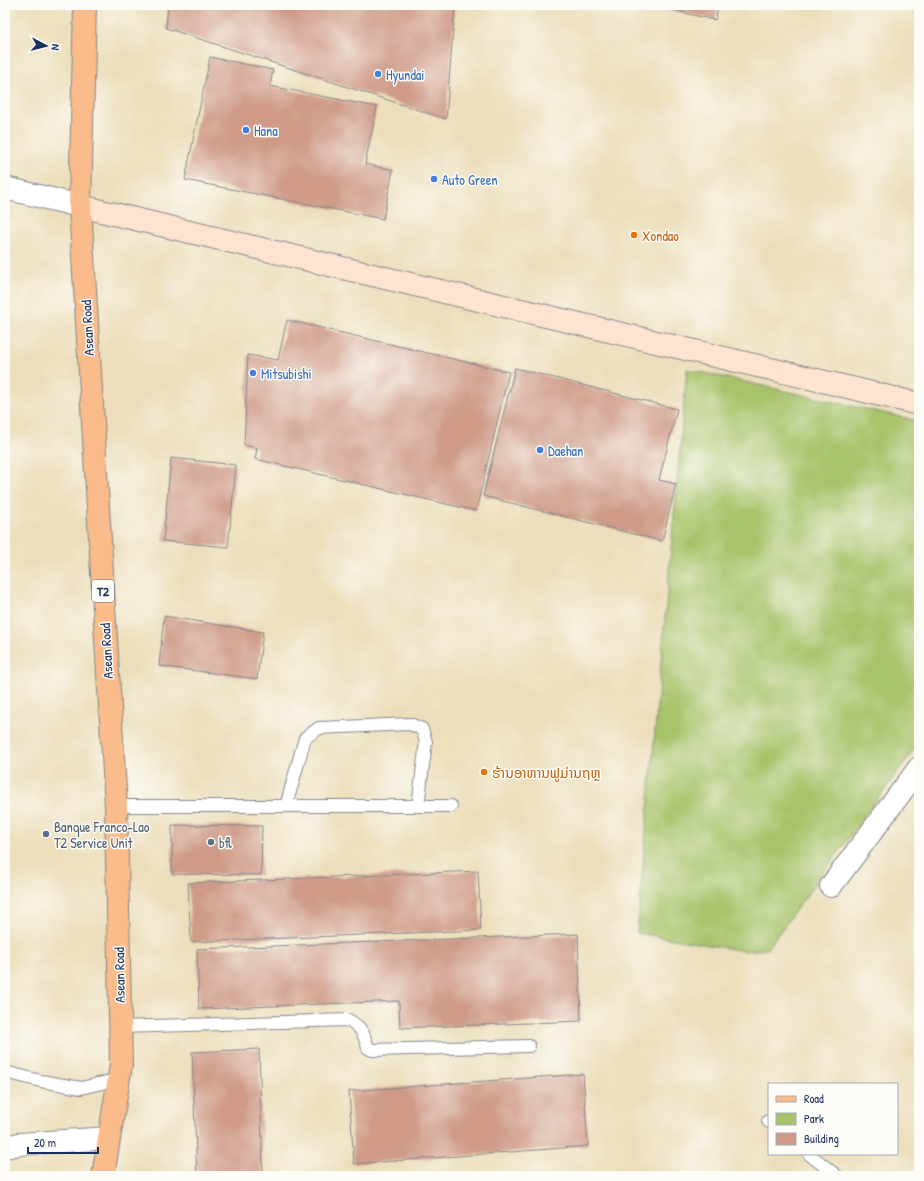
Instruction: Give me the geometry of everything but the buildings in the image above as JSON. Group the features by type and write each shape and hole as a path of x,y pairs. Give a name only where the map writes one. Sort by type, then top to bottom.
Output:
{"main road":[{"name":"Asean Road","path":"85,5 80,206 116,806 121,1065 104,1176"}],"street":[{"path":"5,188 919,404"},
{"path":"831,886 919,768"},
{"path":"5,1147 19,1144 109,1138"}],"lane":[{"path":"286,806 305,738 319,728 410,724 422,729 426,742 418,806"},
{"path":"116,806 451,806"},
{"path":"120,1027 348,1020 356,1024 362,1031 368,1048 372,1050 529,1046"},
{"path":"5,1072 41,1081 81,1088 119,1079"},
{"path":"810,1155 837,1176"}],"green space":[{"path":"687,369 919,421 919,743 767,949 745,951 637,933"}],"place":[{"name":"Hyundai","path":"378,74"},
{"name":"Hana","path":"246,130"},
{"name":"Auto Green","path":"434,179"},
{"name":"Xondao","path":"634,235"},
{"name":"Mitsubishi","path":"253,373"},
{"name":"Daehan","path":"540,450"},
{"name":"ຮ້ານອາຫານຟູມ່ານຖຫຼ","path":"484,772"},
{"name":"Banque Franco-Lao T2 Service Unit","path":"46,834"},
{"name":"bfl","path":"211,842"}]}
